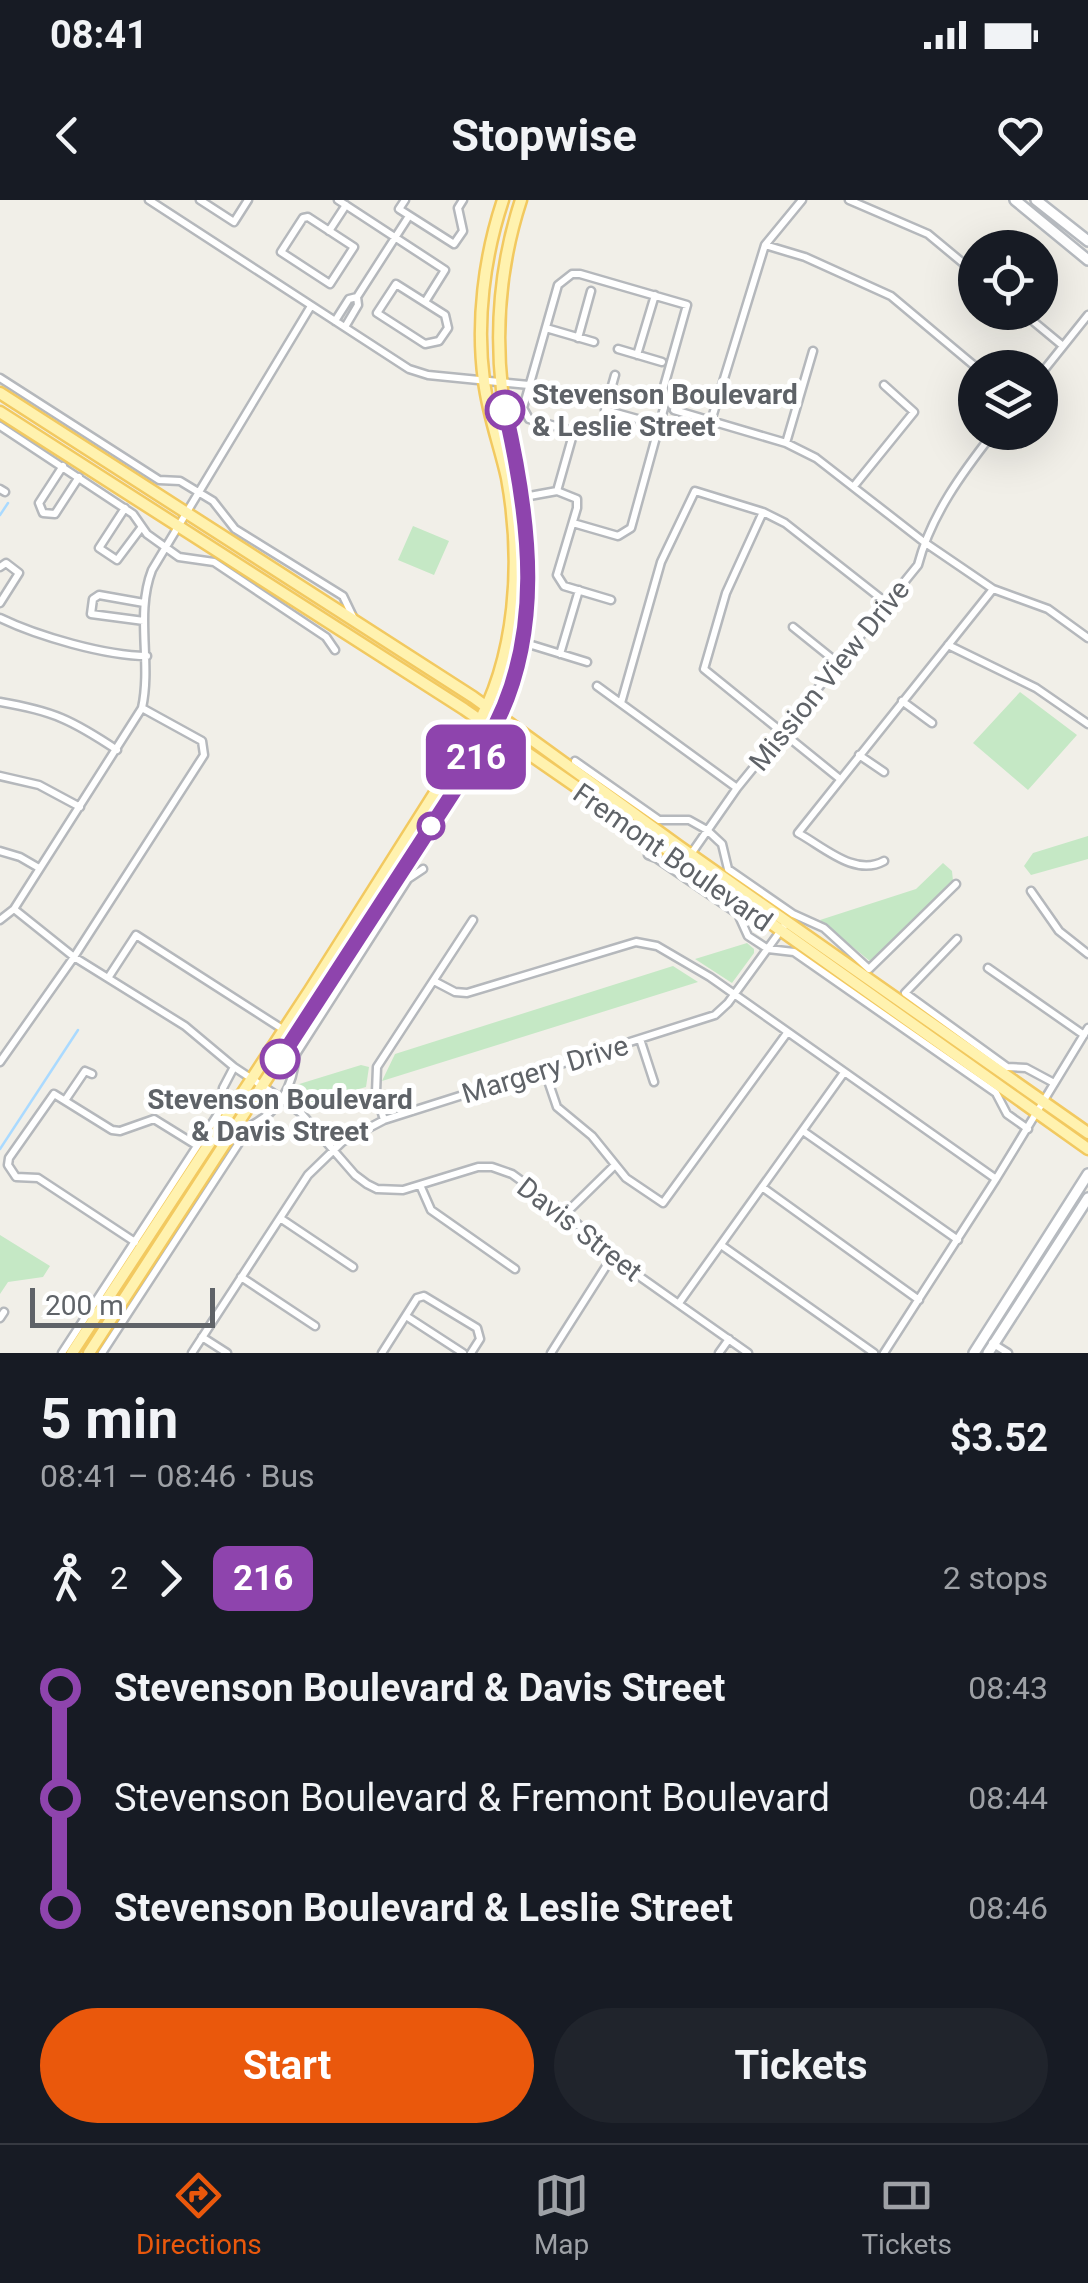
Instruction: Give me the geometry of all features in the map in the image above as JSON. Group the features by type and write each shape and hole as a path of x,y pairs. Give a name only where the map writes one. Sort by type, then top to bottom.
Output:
{"main road":[{"path":"88,1353 486,706 507,634 514,550 508,484 484,380 482,309 490,247 503,200"},
{"path":"72,1353 499,716 521,642 528,567 524,497 501,380 500,310 507,250 521,200"},
{"path":"1015,200 1088,260"},
{"path":"1036,200 1088,242"},
{"name":"Fremont Boulevard","path":"0,392 486,706 1088,1149"},
{"name":"Fremont Boulevard","path":"0,412 688,858"},
{"name":"Fremont Boulevard","path":"784,927 1088,1133"},
{"path":"974,1353 1088,1174"},
{"path":"991,1349 1088,1198"}],"street":[{"path":"148,200 418,373 530,385"},
{"path":"200,200 234,222 248,200"},
{"path":"338,200 445,270 425,302"},
{"path":"405,200 399,209 454,244 463,231 458,208 463,200"},
{"path":"711,420 764,245 802,200"},
{"path":"848,200 928,234 958,259"},
{"path":"329,231 346,206"},
{"path":"335,321 349,300 357,297 409,216"},
{"path":"308,217 329,231 354,246 330,284 282,252 303,218 308,217"},
{"path":"764,245 805,257 891,296 958,352"},
{"path":"557,491 574,431 529,419 523,408 558,285 572,274 687,305 662,390 664,408 631,528 618,536 572,522"},
{"path":"396,284 425,302 445,315 448,328 439,342 425,344 377,313 396,284"},
{"path":"578,338 591,291"},
{"path":"638,355 654,295"},
{"path":"345,326 358,306 357,297"},
{"path":"0,920 14,908 142,708 147,656 146,586 178,524 311,306"},
{"path":"1058,351 1088,315"},
{"path":"546,328 594,342"},
{"path":"1043,330 1062,346"},
{"path":"618,350 662,362"},
{"path":"786,442 813,351"},
{"path":"615,374 605,410 658,425"},
{"name":"Fremont Boulevard","path":"0,378 159,480 180,482 213,501 236,529 345,598 355,622"},
{"path":"854,486 914,412 884,385"},
{"path":"674,410 786,442 816,458 924,542 993,589 1048,609 1088,638"},
{"path":"0,426 125,508 165,547 180,557 214,562 326,637 335,650"},
{"name":"Mission View Drive","path":"688,858 738,788 918,565 924,542 958,478 980,450"},
{"path":"62,466 39,503 43,512 55,514 79,476"},
{"path":"524,497 557,491 577,499 558,575 564,586 611,600"},
{"path":"621,703 661,562 695,492 763,512 785,523 888,604"},
{"path":"125,508 100,548 116,560 142,527"},
{"path":"763,512 726,592 704,669 840,778"},
{"path":"0,568 6,563 19,573 0,603"},
{"path":"884,861 871,868 856,866 798,832 993,589"},
{"path":"560,654 579,590"},
{"path":"144,603 99,596 93,599 91,614 144,621"},
{"path":"0,618 19,628 105,653 147,656"},
{"path":"793,627 839,664"},
{"path":"521,642 588,662"},
{"path":"948,645 1036,688 1088,724"},
{"path":"597,686 738,788"},
{"path":"902,701 932,723"},
{"path":"0,702 46,710 73,720 117,750"},
{"path":"0,1062 74,957 204,755 202,742 142,708"},
{"path":"859,754 884,772"},
{"name":"Fremont Boulevard","path":"575,762 659,820 689,820 706,830 722,844 728,869 793,914 824,928 869,969 956,884"},
{"path":"0,776 39,785 80,807"},
{"path":"0,850 40,868"},
{"name":"Fremont Boulevard","path":"648,856 738,914 748,936 768,949 794,952 996,1093 1007,1114 1028,1128"},
{"path":"102,1353 250,1126 269,1116 282,1099 294,1080 296,1054 408,879 424,869"},
{"path":"1031,890 1059,931 1088,954"},
{"name":"Davis Street","path":"14,908 74,957 185,1026 234,1067 282,1099 300,1113 355,1175 377,1189 403,1190 478,1167 512,1174 566,1212 612,1258 748,1353"},
{"path":"384,1120 376,1092 377,1067 473,920"},
{"name":"Margery Drive","path":"192,1353 308,1175 354,1134 384,1120 714,1015 734,995 784,927"},
{"path":"108,978 136,936 284,1030"},
{"path":"958,940 905,993 1007,1067 1026,1068 1054,1082"},
{"path":"434,981 467,994 636,942 657,946 734,995 996,1180"},
{"path":"884,1353 1086,1032 988,968"},
{"path":"544,1069 557,1108 592,1136 632,1182 663,1204 787,1032"},
{"path":"640,1039 654,1082"},
{"path":"0,1040 10,1046"},
{"path":"62,1353 220,1111 224,1088 234,1067"},
{"path":"66,1099 85,1071 92,1074"},
{"path":"679,1303 843,1074"},
{"path":"135,1242 38,1178 22,1178 12,1173 9,1158 54,1094 112,1130 154,1119 196,1146"},
{"path":"802,1131 958,1240"},
{"path":"566,1212 615,1165"},
{"path":"420,1185 431,1210 515,1269"},
{"path":"762,1187 919,1300"},
{"path":"280,1218 354,1266"},
{"path":"720,1245 874,1353"},
{"path":"551,1353 612,1258"},
{"path":"241,1278 316,1326"},
{"path":"383,1353 417,1298 424,1296 480,1332 480,1340 471,1353"},
{"path":"406,1316 463,1353"},
{"path":"202,1337 226,1353"},
{"path":"983,1338 991,1349 1008,1353"},
{"path":"719,1353 728,1339"}],"green space":[{"path":"413,526 449,541 434,575 398,560"},
{"path":"1020,692 1077,735 1028,790 973,743"},
{"path":"1088,836 1088,859 1031,875 1024,866 1033,853"},
{"path":"943,863 952,871 953,881 871,962 820,920 916,889"},
{"path":"747,943 754,953 732,983 695,959"},
{"path":"673,966 698,982 382,1081 395,1054"},
{"path":"361,1065 369,1067 366,1087 305,1104 292,1092 296,1085"},
{"path":"0,1235 50,1266 43,1277 8,1282 0,1294"}],"waterway":[{"path":"0,515 8,503"},
{"path":"0,1149 78,1030"}],"bus line":[{"name":"216","path":"280,1059 486,742 506,697 524,626 528,547 523,488 505,410"}],"place":[{"name":"Stevenson Boulevard & Leslie Street","path":"505,410"},
{"name":"Stevenson Boulevard & Davis Street","path":"280,1059"}]}
